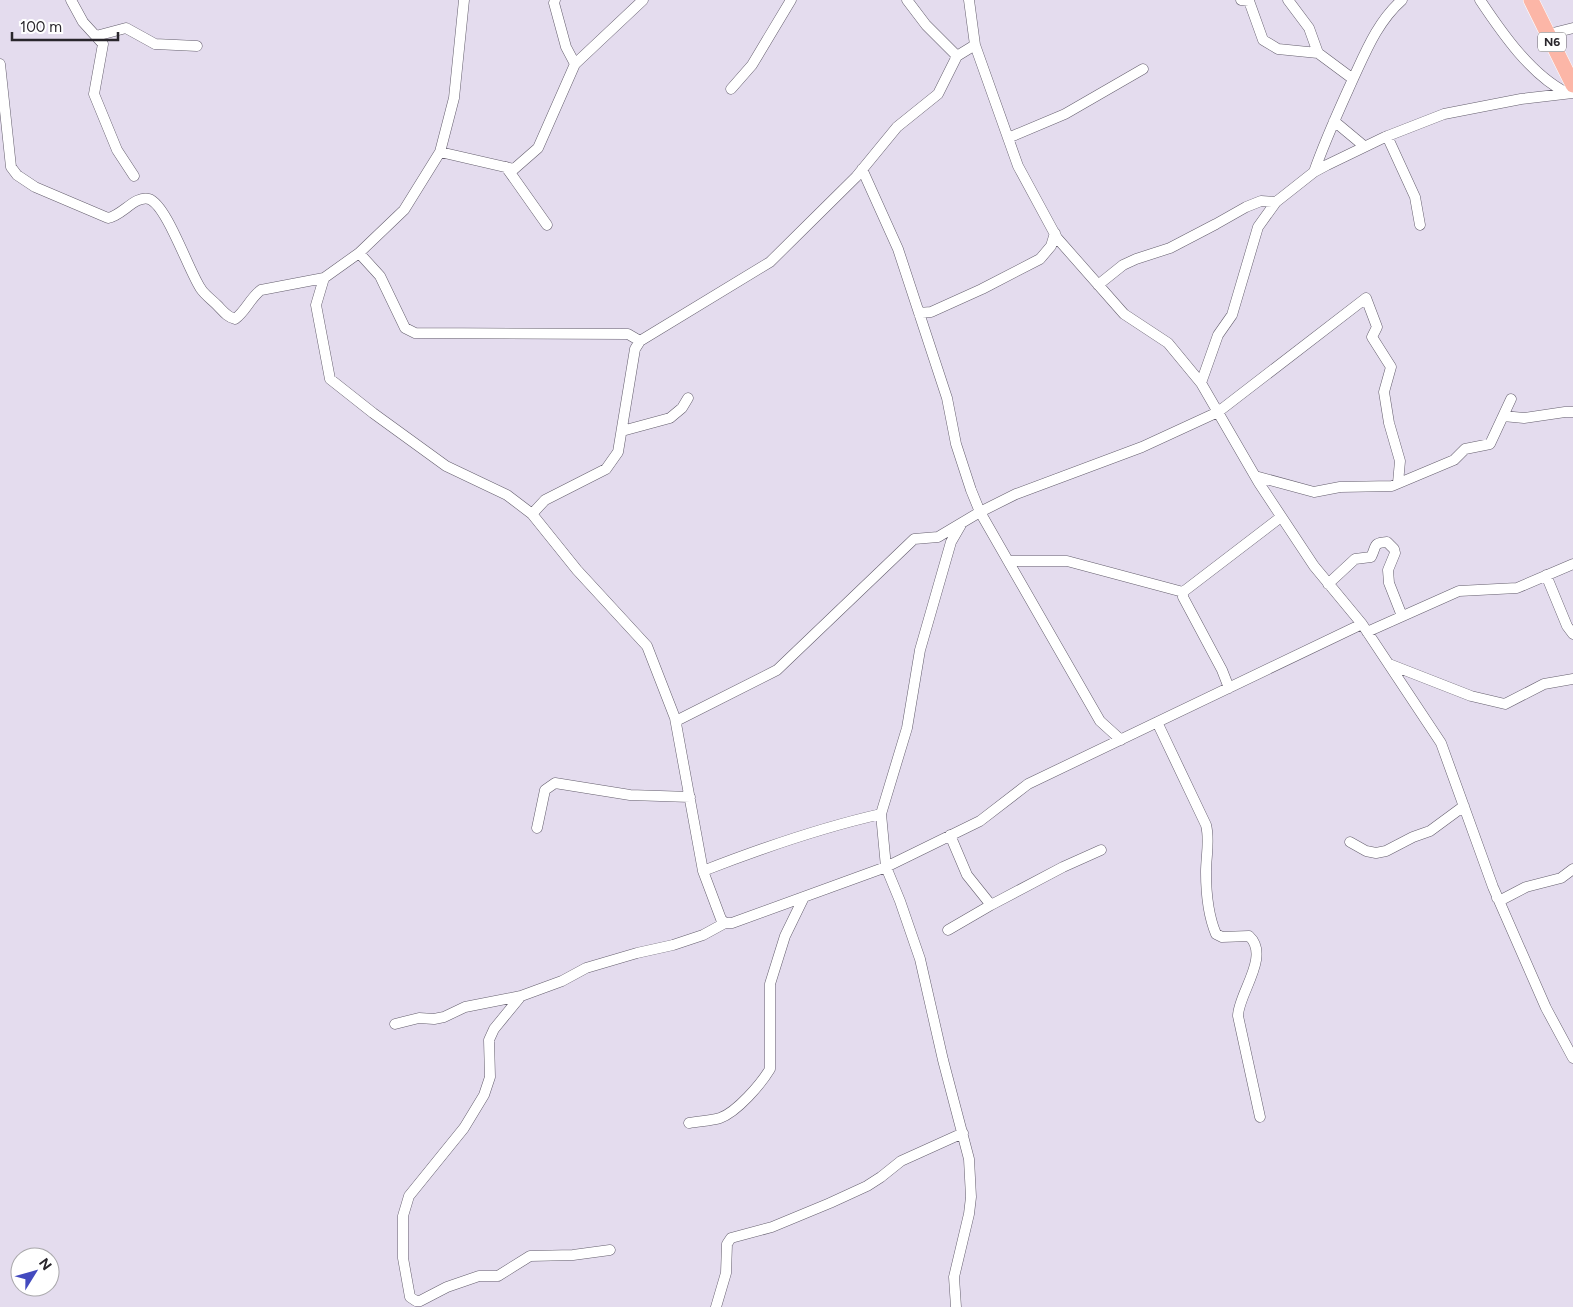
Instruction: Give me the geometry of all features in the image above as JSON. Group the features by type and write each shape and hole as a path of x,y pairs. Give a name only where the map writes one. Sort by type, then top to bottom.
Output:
{"highway":[{"name":"N6","path":"1530,0 1548,34 1571,90"}],"street":[{"path":"71,0 83,22 103,44 94,94 116,150 134,176"},
{"path":"0,64 11,167 17,175 35,186 108,218 115,217 141,199 148,199 155,203 169,224 202,291 229,318 235,319 243,313 253,296 261,290 324,278 359,253 404,210 440,152 454,98 464,0"},
{"path":"555,0 554,3 566,47 575,64"},
{"path":"440,152 514,169 538,148 575,64 642,0"},
{"path":"731,89 752,65 791,0"},
{"path":"907,0 926,25 957,56"},
{"path":"969,0 975,45 1018,166 1055,234 1081,267 1124,314 1168,343 1201,383 1281,517 1314,566 1364,628 1441,743 1498,898 1546,1008 1573,1057"},
{"path":"1241,0 1249,1 1263,40 1278,49 1318,53 1353,79"},
{"path":"1288,0 1309,28 1318,53"},
{"path":"1314,172 1334,121 1369,44 1389,14 1402,0"},
{"path":"1480,0 1504,35 1549,82 1571,90"},
{"path":"96,36 126,28 155,44 197,46"},
{"path":"1548,34 1573,28"},
{"path":"532,514 545,500 606,469 618,452 634,349 640,341 770,262 856,177 897,127 938,94 957,56 975,45"},
{"path":"1008,138 1065,114 1143,69"},
{"path":"1201,383 1218,335 1232,315 1258,227 1276,202 1314,172 1364,146 1444,114 1571,90"},
{"path":"1334,121 1364,146"},
{"path":"1387,136 1415,197 1420,225"},
{"path":"506,167 547,225"},
{"path":"862,169 898,249 947,398 956,444 980,512 1100,721 1121,740"},
{"path":"1098,285 1123,265 1170,248 1246,207 1262,201 1276,202"},
{"path":"919,314 931,312 982,289 1040,259 1051,246 1055,234"},
{"path":"359,253 380,276 405,328 416,333 628,334 640,341"},
{"path":"324,278 316,306 330,379 446,466 507,495 532,514 577,570 647,646 676,722 703,872 721,919 725,923"},
{"path":"676,722 777,670 914,539 938,537 980,512 1016,494 1142,447 1218,412 1366,298 1377,327 1372,337 1391,367 1384,392 1389,423 1400,461 1398,483"},
{"path":"622,430 670,418 682,408 688,398"},
{"path":"1255,476 1314,492 1340,487 1392,486 1454,460 1465,449 1490,444 1511,399"},
{"path":"1503,416 1524,418 1573,412"},
{"path":"1229,688 1222,670 1182,598 1183,592 1281,517"},
{"path":"956,1307 954,1277 969,1214 971,1197 970,1159 947,1078 920,959 886,867 881,814 907,728 920,650 952,542 963,522"},
{"path":"1328,584 1355,559 1371,557 1373,547 1376,544 1388,542 1395,553 1388,570 1390,588 1402,616"},
{"path":"1008,561 1067,561 1183,592"},
{"path":"395,1024 419,1018 444,1016 465,1007 521,996 562,981 586,968 703,935 725,923 732,923 886,867 980,821 1028,784 1229,688 1364,628 1402,616 1459,591 1517,588 1573,564"},
{"path":"1546,575 1567,626 1573,634"},
{"path":"1388,664 1471,696 1504,704 1544,684 1573,679"},
{"path":"1157,722 1206,825 1208,903 1216,934 1222,937 1250,936 1255,944 1254,970 1239,1006 1238,1016 1260,1117"},
{"path":"537,828 545,790 555,783 630,795 690,797"},
{"path":"1350,842 1376,853 1386,851 1413,837 1430,831 1464,806"},
{"path":"703,872 834,824 881,814"},
{"path":"950,835 968,875 991,904"},
{"path":"948,930 991,904 1101,850"},
{"path":"1498,898 1503,899 1526,887 1561,878 1573,869"},
{"path":"689,1123 727,1115 763,1081 770,1069 770,984 785,936 804,896"},
{"path":"521,996 494,1029 490,1040 490,1077 484,1094 464,1128 409,1196 403,1216 403,1258 410,1297 420,1301 447,1287 479,1276 498,1276 530,1256 573,1255 610,1250"},
{"path":"716,1307 726,1273 727,1244 731,1238 772,1227 830,1203 867,1186 902,1161 963,1133"}]}
